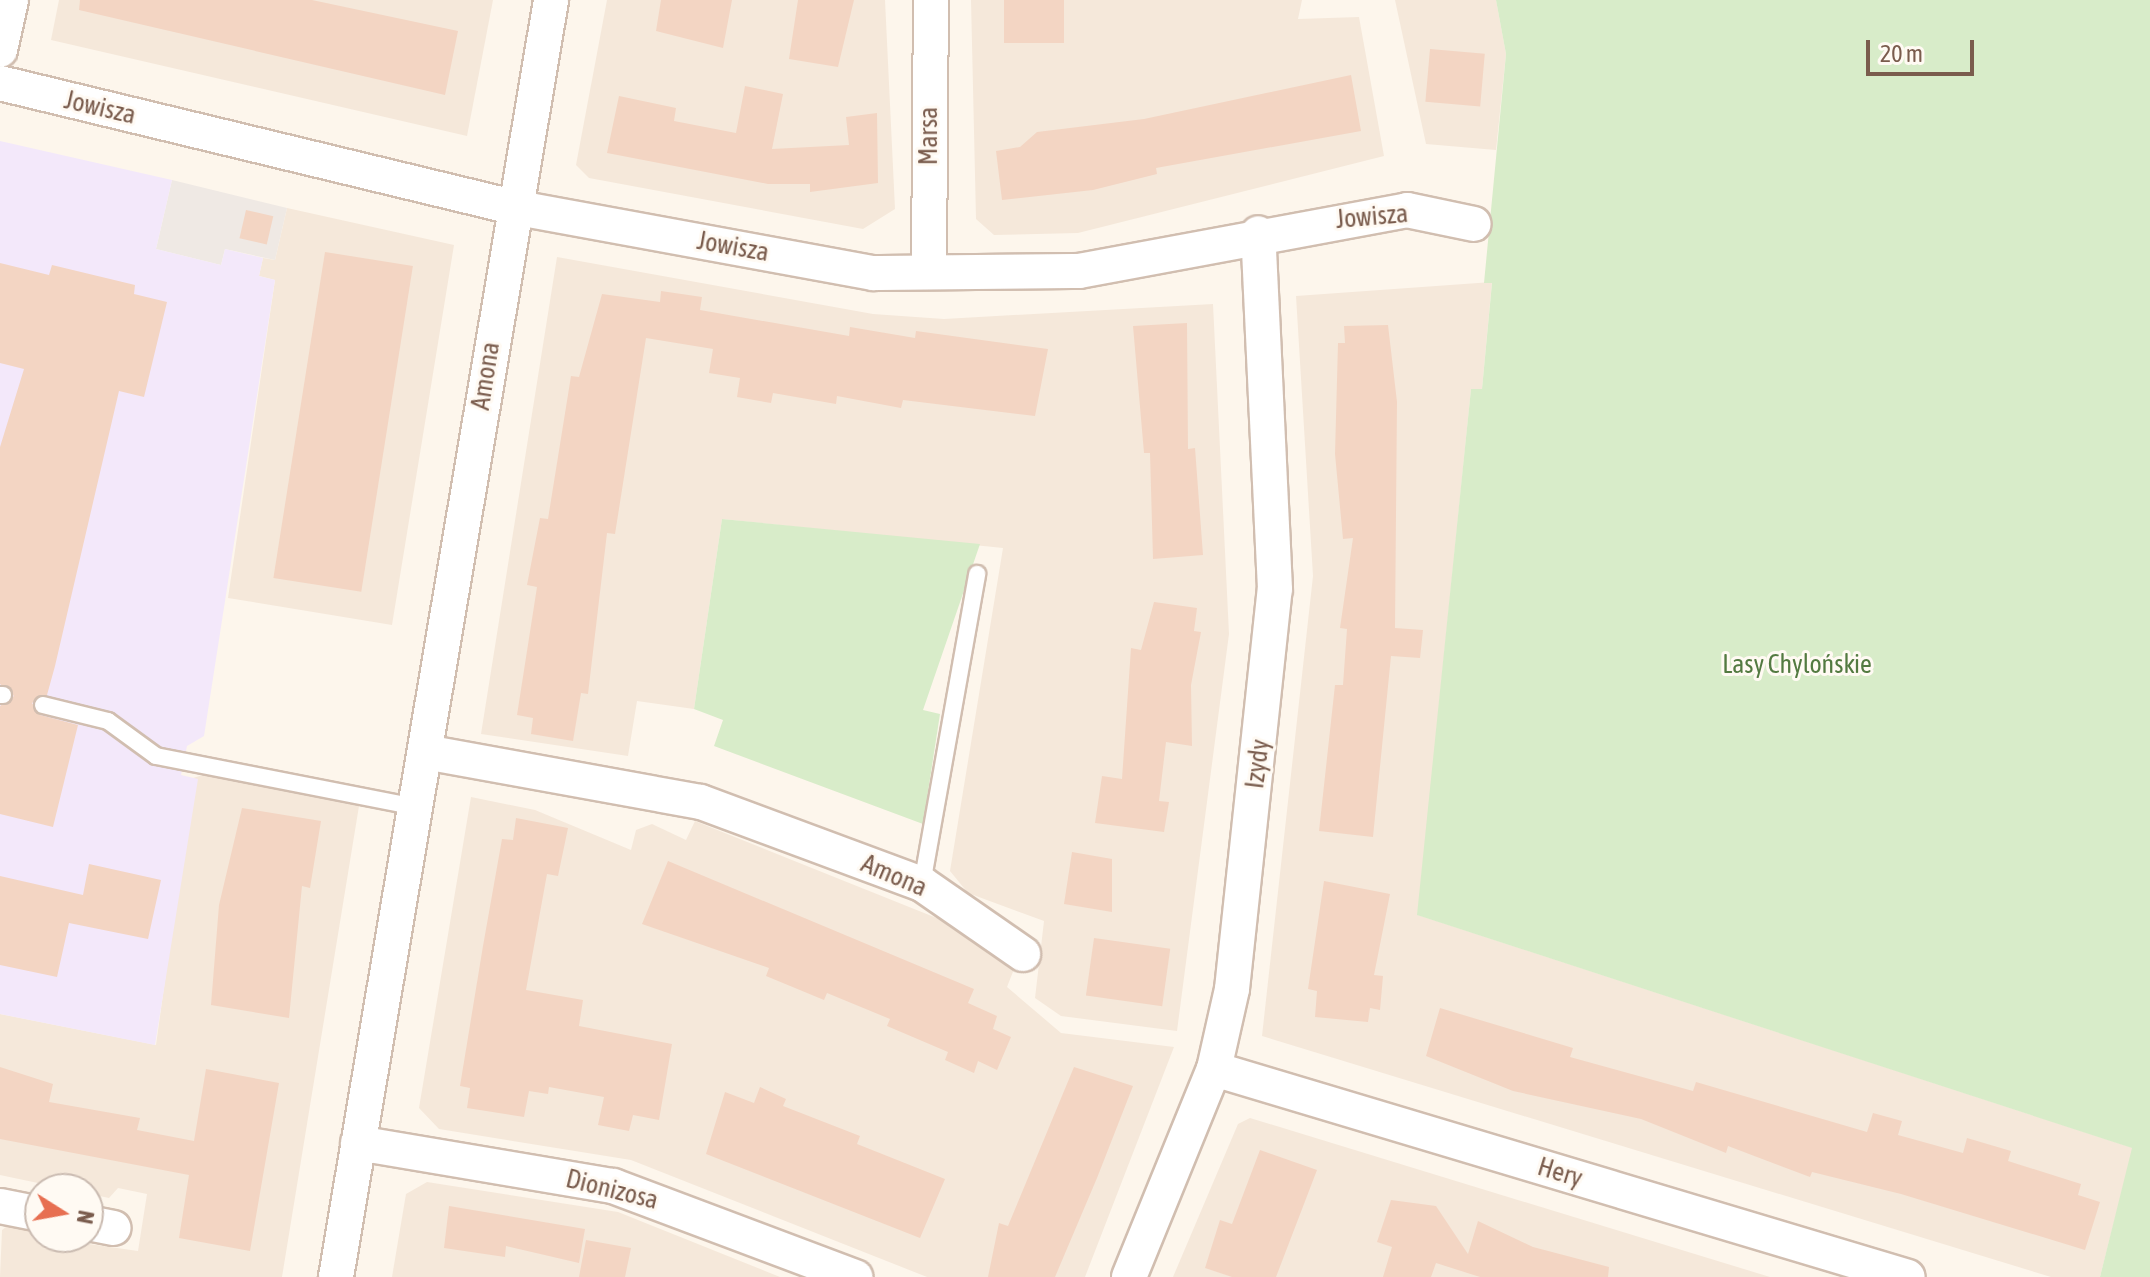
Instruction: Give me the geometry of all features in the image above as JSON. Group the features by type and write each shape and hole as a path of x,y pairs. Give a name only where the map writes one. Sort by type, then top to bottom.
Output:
{"street":[{"path":"0,50 11,0"},
{"name":"Amona","path":"336,1277 513,207 551,0"},
{"name":"Marsa","path":"929,272 931,0"},
{"name":"Jowisza","path":"0,83 513,207 873,273 1079,271 1258,233 1407,210 1474,224"},
{"name":"Izydy","path":"1129,1277 1214,1069 1232,989 1275,589 1258,233"},
{"name":"Amona","path":"425,752 663,790 922,884 1023,954"},
{"name":"Hery","path":"1214,1069 1888,1274"},
{"name":"Dionizosa","path":"358,1143 613,1186 855,1277"},
{"path":"0,1206 24,1211"}],"lane":[{"path":"922,884 977,574"},
{"path":"43,705 108,721 156,756 416,807"}],"shaded area":[{"path":"59,0 493,0 467,136 51,40"},
{"path":"607,0 885,0 895,209 863,229 589,178 576,165"},
{"path":"971,0 1302,0 1298,19 1359,17 1384,156 1078,233 994,235 976,219"},
{"path":"1395,0 1496,0 1506,54 1496,150 1426,144"},
{"path":"0,141 172,180 156,249 221,265 225,249 263,258 259,276 275,280 204,736 187,746 181,775 198,779 155,1045 0,1014"},
{"path":"172,180 287,208 275,260 225,249 221,265 156,249"},
{"path":"287,208 454,245 392,625 228,598 275,280 259,276 263,258 275,260"},
{"path":"557,257 873,314 944,319 1213,304 1229,634 1177,1031 1061,1016 1035,998 1044,921 968,893 950,871 1003,548 722,519 694,709 637,701 628,756 481,734"},
{"path":"1492,282 1482,389 1471,389 1418,915 2133,1148 2100,1277 2051,1277 1262,1036 1313,576 1296,296"},
{"path":"203,775 359,806 282,1277 0,1277 2,1230 10,1224 24,1227 24,1253 104,1253 104,1246 138,1251 147,1194 118,1188 109,1198 104,1197 104,1173 24,1173 24,1180 0,1175 0,1014 156,1045 193,778"},
{"path":"471,797 535,810 631,850 636,830 652,824 686,840 695,821 974,933 1016,964 1007,987 1061,1033 1174,1047 1085,1277 927,1277 631,1160 439,1129 419,1108"},
{"path":"1250,1118 1770,1277 1173,1277 1238,1124"},
{"path":"427,1182 618,1212 780,1277 392,1277 406,1194"}],"green space":[{"name":"Lasy Chylońskie","path":"1496,0 2150,0 2150,1277 2100,1277 2132,1148 1417,915 1471,389 1482,389 1492,283 1484,283 1506,54"},
{"path":"722,519 980,544 923,710 940,714 923,824 714,746 723,720 694,709"}],"building":[{"path":"80,0 312,0 458,31 445,95 79,10"},
{"path":"661,0 732,0 723,48 656,31"},
{"path":"798,0 854,0 838,67 789,59"},
{"path":"1004,0 1064,0 1064,43 1004,43"},
{"path":"1430,49 1485,54 1480,107 1425,102"},
{"path":"1351,75 1361,131 1156,168 1157,174 1093,190 1002,200 996,151 1020,147 1037,132 1144,119"},
{"path":"745,86 783,94 772,149 849,145 846,117 877,113 878,183 810,192 810,184 768,184 607,153 619,96 676,108 674,121 736,133"},
{"path":"246,210 273,216 267,245 239,238"},
{"path":"325,252 413,266 361,592 273,578"},
{"path":"0,263 49,275 52,265 135,285 134,294 167,302 144,397 119,391 47,695 32,703 40,715 78,725 53,827 0,814 0,706 14,696 0,684 0,447 24,369 0,363"},
{"path":"661,291 702,297 700,310 849,336 850,327 915,338 916,331 1048,349 1035,416 903,400 901,408 837,396 836,404 773,393 771,403 737,397 740,378 709,373 713,349 646,338 615,534 607,533 588,694 581,693 573,741 531,734 533,718 517,715 537,587 527,585 540,518 548,519 571,376 579,377 602,294 660,302"},
{"path":"1187,323 1188,449 1195,448 1203,555 1153,559 1150,453 1144,453 1133,326"},
{"path":"1388,325 1397,402 1395,628 1423,630 1420,658 1391,656 1373,837 1319,831 1335,685 1343,685 1347,629 1340,628 1353,538 1343,539 1335,454 1338,343 1345,343 1344,326"},
{"path":"1154,602 1197,608 1194,631 1201,632 1191,685 1192,746 1166,742 1159,801 1169,802 1164,832 1095,823 1102,776 1122,779 1131,648 1141,650"},
{"path":"242,808 321,821 310,888 302,886 289,1018 211,1005 219,905"},
{"path":"516,818 568,828 558,876 547,874 526,990 583,1000 579,1026 672,1044 659,1120 633,1115 629,1131 598,1125 604,1097 549,1087 548,1094 529,1091 524,1117 467,1108 470,1088 460,1086 483,946 502,839 513,840"},
{"path":"1072,852 1112,859 1112,912 1064,904"},
{"path":"668,861 974,989 968,1003 997,1016 993,1029 1011,1037 997,1070 978,1061 974,1073 945,1060 948,1052 887,1026 890,1019 827,993 824,1000 766,976 769,968 642,924"},
{"path":"89,864 161,880 148,939 69,923 57,977 0,965 0,876 83,895"},
{"path":"1324,881 1390,894 1374,975 1383,976 1380,1010 1370,1008 1368,1022 1315,1017 1317,991 1308,989"},
{"path":"1094,938 1170,949 1162,1006 1086,995"},
{"path":"1440,1008 1573,1048 1570,1057 1693,1091 1696,1082 1867,1132 1873,1113 1902,1121 1898,1135 1963,1153 1967,1138 2011,1151 2008,1161 2081,1184 2078,1195 2100,1202 2085,1250 1901,1194 1812,1172 1810,1177 1728,1146 1726,1153 1641,1119 1513,1091 1426,1056"},
{"path":"0,1067 53,1084 49,1102 140,1118 137,1130 194,1141 206,1069 279,1083 250,1251 179,1238 189,1175 0,1139"},
{"path":"1074,1067 1133,1086 1097,1178 1055,1277 988,1277 999,1223 1008,1226"},
{"path":"760,1087 786,1099 783,1106 860,1136 857,1144 945,1179 920,1238 706,1154 725,1092 754,1103"},
{"path":"1260,1150 1317,1170 1276,1277 1232,1277 1205,1268 1220,1220 1232,1224"},
{"path":"1391,1200 1436,1206 1468,1254 1478,1221 1533,1247 1609,1267 1608,1277 1480,1277 1436,1263 1431,1277 1383,1277 1392,1247 1377,1242"},
{"path":"449,1206 585,1229 579,1263 506,1246 505,1257 444,1248"},
{"path":"586,1240 631,1248 625,1277 579,1277"}]}
